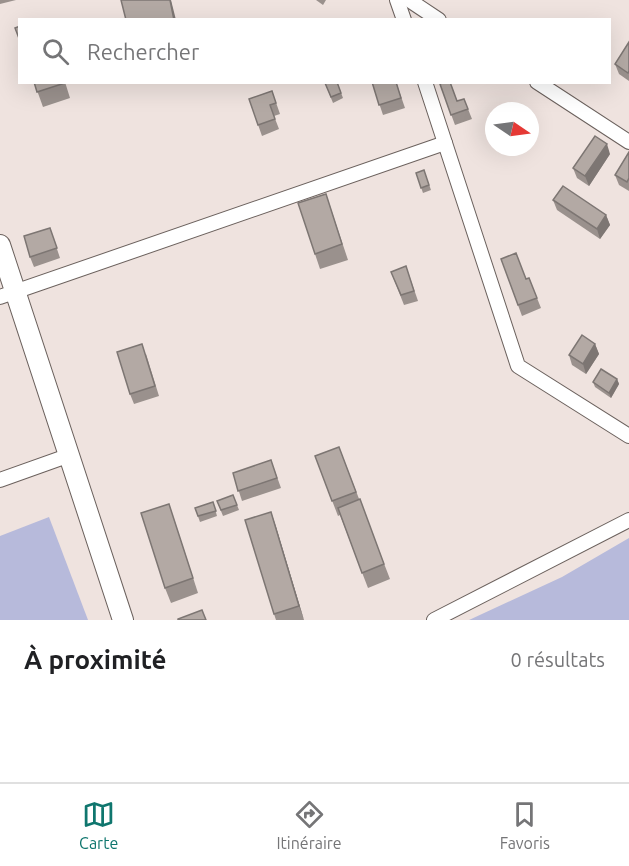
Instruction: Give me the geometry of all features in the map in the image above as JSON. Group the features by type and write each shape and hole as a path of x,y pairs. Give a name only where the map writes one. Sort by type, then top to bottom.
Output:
{"street":[{"path":"397,0 403,18"},
{"path":"409,0 436,18"},
{"path":"426,84 518,366 629,436"},
{"path":"540,84 629,142"},
{"path":"8,294 445,143"},
{"path":"0,245 8,294 70,454 123,620"},
{"path":"0,480 70,454"},
{"path":"434,620 629,520"}],"shaded area":[{"path":"49,517 88,620 0,620 0,536"},
{"path":"629,538 629,620 469,620 562,577"}],"building":[{"path":"121,0 170,0 174,18 126,18"},
{"path":"629,42 629,71 628,73 615,64"},
{"path":"35,84 62,84 37,92"},
{"path":"325,84 338,84 341,93 331,97"},
{"path":"373,84 397,84 401,98 379,105"},
{"path":"440,84 451,84 457,101 464,99 468,109 451,115"},
{"path":"272,91 276,103 270,105 275,119 258,125 249,99"},
{"path":"595,136 607,144 585,176 573,168"},
{"path":"629,152 629,178 627,182 615,175"},
{"path":"424,170 429,185 421,188 416,173"},
{"path":"563,186 606,215 597,229 553,200"},
{"path":"326,194 342,244 315,254 298,203"},
{"path":"50,228 57,248 30,257 24,236"},
{"path":"516,253 526,279 529,278 537,298 518,305 501,259"},
{"path":"406,266 414,291 401,295 391,272"},
{"path":"582,335 595,344 583,364 569,355"},
{"path":"142,344 155,386 130,394 117,352"},
{"path":"601,369 617,379 609,393 593,382"},
{"path":"339,447 356,492 332,501 315,456"},
{"path":"271,460 277,478 238,491 233,473"},
{"path":"233,495 237,505 221,510 217,501"},
{"path":"360,499 384,564 362,573 338,508"},
{"path":"213,502 216,511 198,516 195,508"},
{"path":"169,504 193,578 165,588 141,513"},
{"path":"271,512 299,606 274,614 245,520"},
{"path":"202,610 206,620 178,620 178,619"}]}
